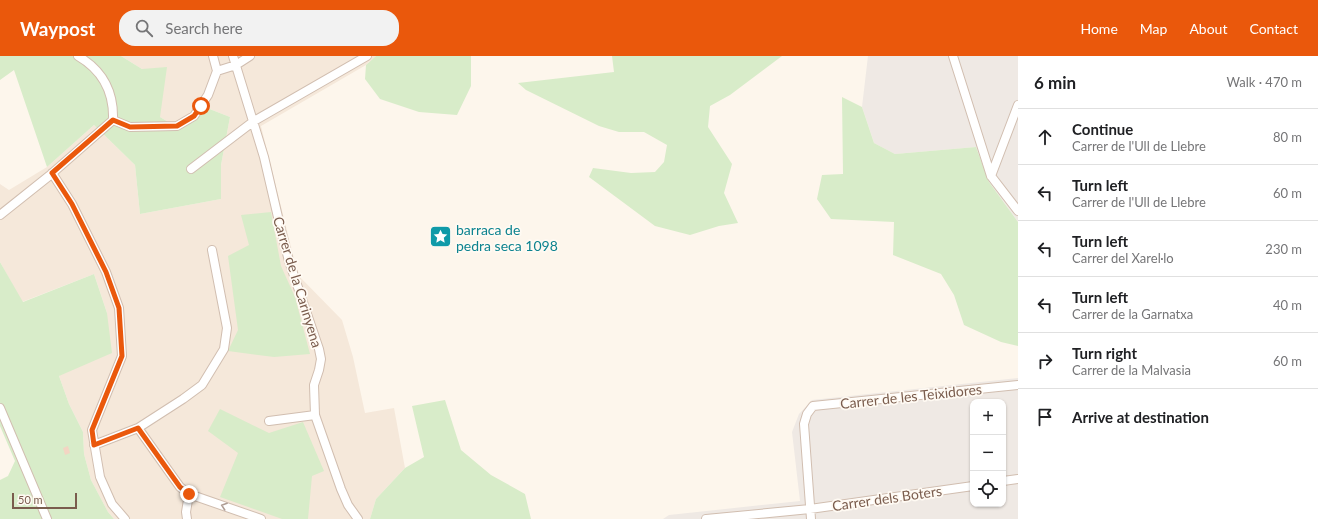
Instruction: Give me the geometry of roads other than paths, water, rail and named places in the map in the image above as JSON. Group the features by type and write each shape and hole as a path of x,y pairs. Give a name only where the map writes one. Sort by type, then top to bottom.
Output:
{"street":[{"path":"0,215 52,173 113,120 113,107 104,80 89,62 78,56"},
{"path":"113,120 130,127 177,126 194,116 208,95 217,71 213,56"},
{"name":"Carrer de la Carinyena","path":"233,56 254,122 287,253 319,349 321,359 320,370 314,385 314,415 340,489 348,505 358,519"},
{"path":"217,71 236,64 250,56"},
{"path":"191,169 254,122 367,56"},
{"path":"953,56 991,176 1018,211"},
{"path":"991,176 1018,105"},
{"path":"52,173 72,204 106,272 119,308 122,356 92,430 100,477 112,504 125,519"},
{"path":"94,445 138,428 202,385 224,349 227,328 212,250"},
{"name":"Carrer de les Teixidores","path":"810,509 804,424 807,414 813,406 1018,384"},
{"path":"0,408 47,519"},
{"path":"269,421 314,415"},
{"path":"138,428 180,487 189,494 261,519"},
{"path":"1006,481 1018,479"},
{"name":"Carrer dels Boters","path":"706,519 810,509 970,486"},
{"path":"187,519 186,512 189,494"},
{"path":"810,509 811,519"}],"place":[{"name":"barraca de pedra seca 1098","path":"440,237"}]}
